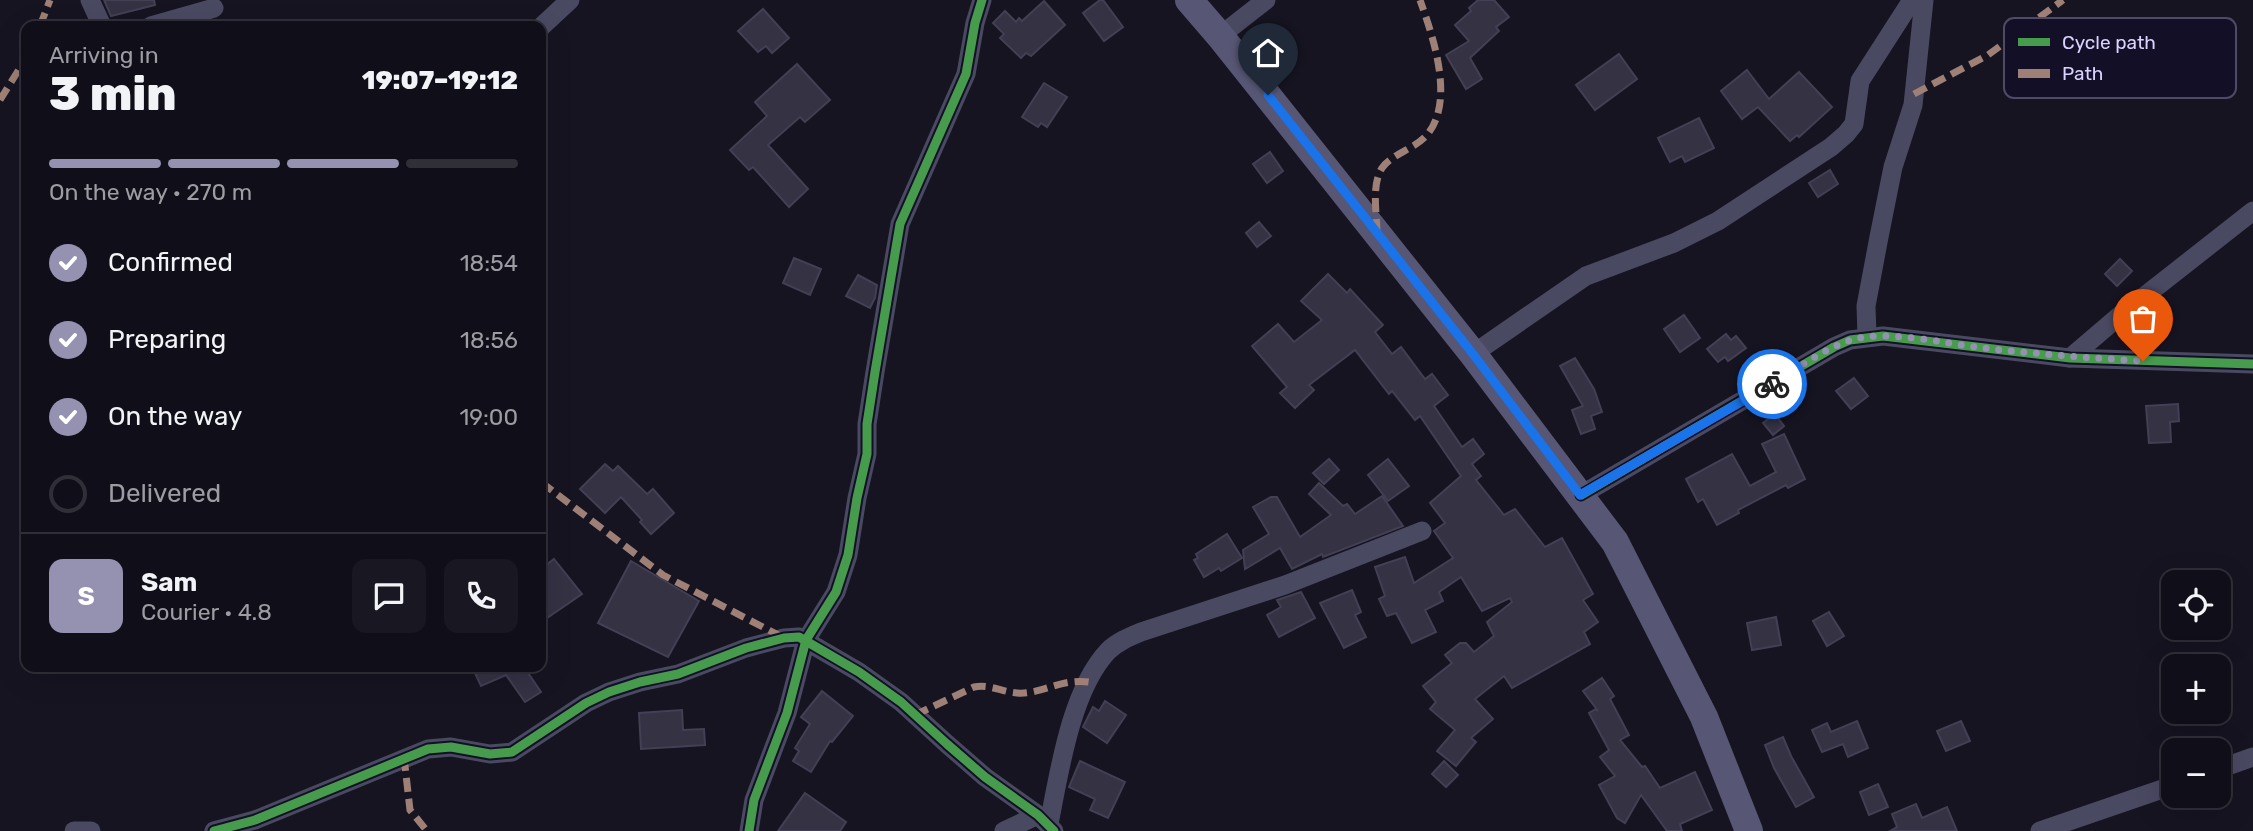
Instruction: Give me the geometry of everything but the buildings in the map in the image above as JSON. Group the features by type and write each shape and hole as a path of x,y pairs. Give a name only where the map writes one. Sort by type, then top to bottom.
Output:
{"main road":[{"path":"1189,0 1473,354 1615,542 1704,717 1749,831"}],"street":[{"path":"90,0 100,21"},
{"path":"546,22 569,0"},
{"path":"749,831 754,800 787,713 806,640 836,593 848,555 867,454 867,424 874,372 900,224 966,74 982,0"},
{"path":"1220,36 1266,0"},
{"path":"1473,354 1587,276 1662,248 1718,221 1831,147 1854,124 1860,81 1912,0"},
{"path":"1867,336 1867,306 1893,167 1913,106 1924,0"},
{"path":"168,21 214,8"},
{"path":"2070,358 2253,211"},
{"path":"1580,495 1834,347 1867,336 1897,337 2070,358 2253,364"},
{"path":"1047,823 1064,747 1080,702 1097,667 1115,645 1141,632 1285,585 1422,531"},
{"path":"214,831 255,820 428,749 451,747 490,754 512,752 586,703 610,692 678,674 746,649 784,638 799,637 859,672 901,702 985,777 1047,823"},
{"path":"2231,765 2253,757"},
{"path":"2040,831 2161,789"},
{"path":"1004,831 1047,823"},
{"path":"74,831 91,831"}],"marked path":[{"path":"42,21 50,0"},
{"path":"1377,233 1376,191 1382,168 1426,136 1435,122 1440,106 1441,88 1436,50 1420,0"},
{"path":"2038,18 2063,0"},
{"path":"1914,94 1988,55 2004,43"},
{"path":"0,100 21,66"},
{"path":"546,486 663,575 784,638"},
{"path":"915,715 974,687 1026,693 1069,682 1089,682"},
{"path":"404,757 410,810 427,831"}],"cycle path":[{"path":"749,831 754,800 787,713 806,640 836,592 848,555 867,454 867,424 900,224 966,74 982,0"},
{"path":"1581,495 1850,340 1883,336 2070,358 2253,364"},
{"path":"214,831 255,820 428,749 451,747 490,754 512,752 586,703 609,692 678,674 746,648 799,637 859,672 901,702 985,777 1038,815 1054,831"}],"way so far":[{"path":"1772,384 1834,347 1867,336 1897,337 2070,358 2143,361"}],"route":[{"path":"1268,95 1473,354 1580,495 1772,384"}]}
